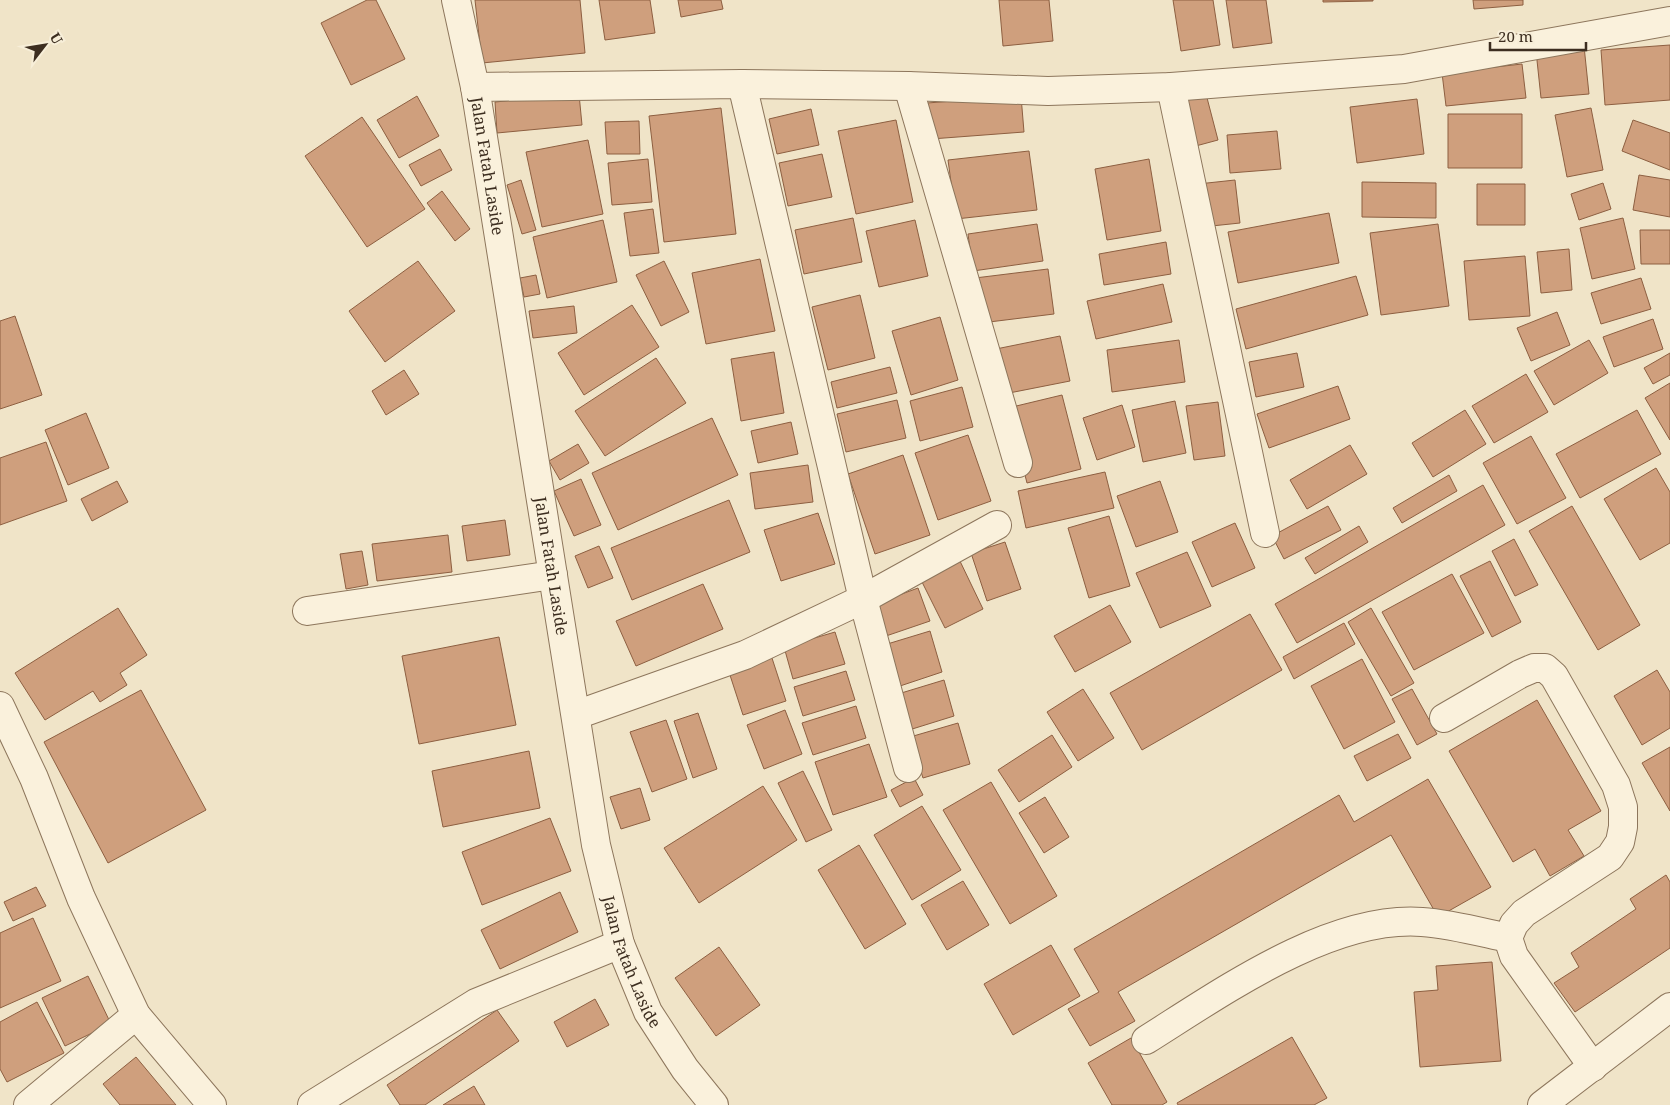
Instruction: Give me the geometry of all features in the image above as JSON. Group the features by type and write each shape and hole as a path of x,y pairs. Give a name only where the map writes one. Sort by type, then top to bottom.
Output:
{"street":[{"name":"Jalan Fatah Laside","path":"456,0 475,87 596,844 620,944 648,1012 685,1069 714,1105"},
{"path":"475,87 742,84 908,86 1048,91 1171,87 1404,69 1670,21"},
{"path":"742,84 863,599 908,768"},
{"path":"908,86 1018,463"},
{"path":"1171,87 1265,533"},
{"path":"576,715 745,656 863,599 997,525"},
{"path":"307,611 553,575"},
{"path":"1444,718 1520,674 1534,668 1545,668 1554,676 1616,785 1623,807 1622,827 1620,842 1610,857 1524,913 1514,924 1508,938 1514,956 1592,1067"},
{"path":"0,706 34,778 81,898 136,1015 212,1105"},
{"path":"1146,1040 1296,950 1375,925 1421,922 1508,938"},
{"path":"312,1105 476,1003 620,944"},
{"path":"1542,1105 1670,1007"},
{"path":"28,1105 136,1015"}],"building":[{"path":"367,0 376,0 405,59 351,85 321,23"},
{"path":"475,0 580,0 585,53 482,63"},
{"path":"599,0 650,0 655,33 605,40"},
{"path":"678,0 721,0 723,9 681,17"},
{"path":"999,0 1049,0 1053,41 1003,46"},
{"path":"1173,0 1213,0 1220,45 1181,51"},
{"path":"1226,0 1266,0 1272,43 1233,48"},
{"path":"1323,0 1373,0 1373,1 1323,2"},
{"path":"1473,0 1523,0 1523,5 1474,9"},
{"path":"1670,45 1670,100 1605,105 1601,50"},
{"path":"1584,46 1589,94 1541,98 1536,51"},
{"path":"1522,64 1526,98 1446,106 1442,73"},
{"path":"579,94 582,125 497,133 495,102"},
{"path":"1206,94 1218,140 1192,147 1180,101"},
{"path":"417,96 439,136 399,158 377,120"},
{"path":"1021,96 1024,132 931,139 927,103"},
{"path":"1417,99 1424,154 1357,163 1350,107"},
{"path":"721,108 736,234 664,242 649,116"},
{"path":"1591,108 1603,170 1567,177 1555,115"},
{"path":"811,109 819,145 777,154 769,119"},
{"path":"1448,114 1522,114 1522,168 1448,168"},
{"path":"362,117 425,209 367,247 305,156"},
{"path":"896,120 913,202 856,214 838,131"},
{"path":"1633,120 1670,133 1670,170 1622,151"},
{"path":"639,121 640,154 607,154 605,122"},
{"path":"1277,131 1281,169 1230,173 1227,135"},
{"path":"588,140 603,214 542,227 526,152"},
{"path":"440,149 452,170 421,186 409,165"},
{"path":"1029,151 1037,210 956,219 948,160"},
{"path":"822,154 832,197 788,206 779,163"},
{"path":"648,159 652,202 612,205 608,163"},
{"path":"1149,159 1161,231 1107,240 1095,169"},
{"path":"1639,175 1670,180 1670,217 1633,210"},
{"path":"521,180 536,230 522,234 507,185"},
{"path":"1235,180 1240,223 1202,227 1198,184"},
{"path":"1362,182 1436,183 1436,218 1362,217"},
{"path":"1603,183 1611,209 1579,220 1571,194"},
{"path":"1477,184 1525,184 1525,225 1477,225"},
{"path":"442,191 470,229 455,241 427,203"},
{"path":"653,209 659,253 630,256 624,213"},
{"path":"1329,213 1339,263 1238,283 1228,232"},
{"path":"853,218 862,262 804,274 795,230"},
{"path":"1623,218 1635,269 1592,279 1580,228"},
{"path":"603,220 617,282 547,298 533,237"},
{"path":"915,220 928,276 879,287 866,231"},
{"path":"1037,224 1043,261 973,271 968,234"},
{"path":"1438,224 1449,306 1381,315 1370,233"},
{"path":"1640,230 1670,230 1670,264 1641,264"},
{"path":"1166,242 1171,274 1104,285 1099,254"},
{"path":"1569,249 1572,290 1541,293 1537,252"},
{"path":"1525,256 1530,316 1469,320 1464,261"},
{"path":"760,259 775,331 706,344 692,273"},
{"path":"418,261 455,311 385,362 349,311"},
{"path":"664,261 689,312 661,326 636,275"},
{"path":"1048,269 1054,314 981,323 975,278"},
{"path":"536,275 540,294 524,297 520,278"},
{"path":"1356,276 1368,315 1246,349 1236,309"},
{"path":"1641,278 1651,309 1601,324 1591,293"},
{"path":"1163,284 1172,322 1096,339 1087,301"},
{"path":"860,295 875,358 828,370 812,307"},
{"path":"632,305 659,347 584,395 558,353"},
{"path":"574,306 577,333 533,338 529,311"},
{"path":"1557,312 1570,345 1531,361 1517,328"},
{"path":"15,316 42,395 0,409 0,321"},
{"path":"940,317 958,380 911,395 892,331"},
{"path":"1653,319 1663,349 1614,367 1603,337"},
{"path":"1060,336 1070,381 999,395 991,350"},
{"path":"1179,340 1185,382 1112,392 1107,350"},
{"path":"1589,340 1608,373 1554,405 1534,371"},
{"path":"774,352 784,413 741,421 731,359"},
{"path":"1297,353 1304,387 1256,397 1249,362"},
{"path":"1670,353 1670,375 1653,384 1644,368"},
{"path":"656,358 686,403 605,456 575,411"},
{"path":"890,367 897,393 837,408 831,382"},
{"path":"404,370 419,394 386,415 372,391"},
{"path":"1526,374 1548,412 1494,443 1472,406"},
{"path":"1670,383 1670,440 1645,398"},
{"path":"1338,386 1350,419 1269,448 1257,414"},
{"path":"962,387 973,427 920,441 910,401"},
{"path":"1062,395 1081,469 1027,483 1008,408"},
{"path":"897,400 906,438 846,452 837,414"},
{"path":"1175,401 1186,453 1143,462 1132,410"},
{"path":"1218,402 1225,456 1194,460 1186,406"},
{"path":"1122,405 1135,447 1097,460 1083,418"},
{"path":"1465,410 1486,444 1433,477 1412,443"},
{"path":"1637,410 1661,454 1580,498 1556,454"},
{"path":"86,413 109,468 68,485 45,430"},
{"path":"712,418 738,475 618,530 592,473"},
{"path":"791,422 798,454 758,463 751,431"},
{"path":"968,435 991,501 938,520 915,453"},
{"path":"1531,436 1566,498 1517,524 1483,463"},
{"path":"46,442 67,501 0,525 0,458"},
{"path":"578,444 589,463 560,480 549,461"},
{"path":"1350,445 1367,474 1307,509 1290,480"},
{"path":"903,455 930,535 875,554 848,474"},
{"path":"808,465 813,502 755,509 750,473"},
{"path":"1656,468 1670,492 1670,543 1640,560 1604,499"},
{"path":"1105,472 1114,508 1026,528 1018,491"},
{"path":"1449,475 1457,491 1402,523 1393,508"},
{"path":"581,479 601,525 574,536 554,491"},
{"path":"117,481 128,502 92,521 81,499"},
{"path":"1160,481 1178,532 1136,547 1117,496"},
{"path":"1483,485 1505,525 1297,643 1275,604"},
{"path":"729,500 750,552 632,600 611,548"},
{"path":"1328,506 1341,530 1284,559 1272,536"},
{"path":"1572,506 1640,625 1598,650 1529,531"},
{"path":"818,513 835,564 781,581 764,530"},
{"path":"1109,516 1130,586 1089,598 1068,528"},
{"path":"505,520 510,555 467,561 462,526"},
{"path":"1235,523 1255,568 1212,587 1192,542"},
{"path":"1359,526 1368,542 1315,574 1305,558"},
{"path":"448,535 452,572 377,581 372,544"},
{"path":"1514,539 1538,585 1515,596 1492,551"},
{"path":"1005,542 1021,589 987,601 971,553"},
{"path":"599,546 613,578 588,588 575,556"},
{"path":"362,551 368,585 346,589 340,554"},
{"path":"1187,552 1211,606 1160,628 1136,573"},
{"path":"958,557 983,609 945,628 919,576"},
{"path":"1490,561 1521,622 1492,637 1460,576"},
{"path":"1452,574 1484,633 1414,670 1382,612"},
{"path":"703,584 723,629 636,666 616,621"},
{"path":"918,588 930,621 886,636 875,604"},
{"path":"1110,605 1131,642 1075,672 1054,636"},
{"path":"118,608 147,655 120,673 127,685 100,702 93,691 45,720 15,673"},
{"path":"1371,608 1414,683 1391,696 1348,622"},
{"path":"1250,614 1282,670 1142,750 1110,693"},
{"path":"1344,623 1355,644 1294,679 1283,657"},
{"path":"930,631 942,672 897,687 884,645"},
{"path":"835,632 845,664 793,679 784,647"},
{"path":"499,637 516,725 419,744 402,656"},
{"path":"770,652 786,701 743,715 727,666"},
{"path":"1362,659 1395,722 1344,749 1311,686"},
{"path":"1657,670 1670,692 1670,728 1642,745 1614,696"},
{"path":"846,671 855,700 803,716 794,687"},
{"path":"944,680 954,716 909,730 898,694"},
{"path":"1083,689 1114,738 1078,761 1047,712"},
{"path":"1412,689 1437,734 1417,745 1392,699"},
{"path":"141,690 206,810 108,863 44,742"},
{"path":"1537,700 1601,811 1568,830 1584,856 1550,876 1535,849 1513,862 1449,751"},
{"path":"856,706 866,738 813,755 802,723"},
{"path":"785,710 802,754 764,769 747,725"},
{"path":"698,713 717,769 693,778 674,721"},
{"path":"666,720 687,779 652,792 630,732"},
{"path":"958,723 970,764 923,778 910,737"},
{"path":"1398,734 1411,758 1367,781 1354,756"},
{"path":"1052,735 1072,767 1019,802 998,770"},
{"path":"869,744 887,797 833,815 815,762"},
{"path":"1670,747 1670,811 1642,763"},
{"path":"529,751 540,808 443,827 432,771"},
{"path":"803,771 832,830 806,842 778,783"},
{"path":"914,778 923,795 900,807 891,790"},
{"path":"1428,779 1491,887 1438,917 1391,835 1118,992 1135,1021 1090,1046 1068,1009 1099,992 1074,949 1339,795 1354,822"},
{"path":"991,782 1057,896 1010,924 943,810"},
{"path":"763,786 797,840 699,903 664,848"},
{"path":"640,788 650,820 621,829 610,797"},
{"path":"1045,797 1069,837 1044,853 1019,813"},
{"path":"922,806 961,870 912,900 874,835"},
{"path":"550,818 571,871 482,905 462,852"},
{"path":"859,845 906,924 865,949 818,870"},
{"path":"1666,875 1670,882 1670,948 1575,1012 1554,983 1579,967 1571,953 1636,909 1630,899"},
{"path":"963,881 989,925 947,950 921,905"},
{"path":"36,887 46,906 13,921 4,902"},
{"path":"560,892 578,932 500,969 481,930"},
{"path":"33,918 61,981 0,1008 0,933"},
{"path":"1051,945 1080,996 1013,1035 984,984"},
{"path":"719,947 760,1005 716,1036 675,978"},
{"path":"1492,962 1501,1061 1420,1067 1414,992 1438,990 1436,966"},
{"path":"88,976 111,1024 65,1046 42,998"},
{"path":"595,999 609,1025 567,1047 554,1022"},
{"path":"37,1002 64,1053 7,1082 0,1069 0,1022"},
{"path":"497,1010 519,1041 425,1105 400,1105 387,1085"},
{"path":"1292,1037 1327,1098 1314,1105 1178,1105 1177,1103"},
{"path":"1131,1038 1167,1102 1162,1105 1112,1105 1088,1063"},
{"path":"136,1057 176,1105 120,1105 103,1084"},
{"path":"474,1086 485,1105 443,1105"}]}
